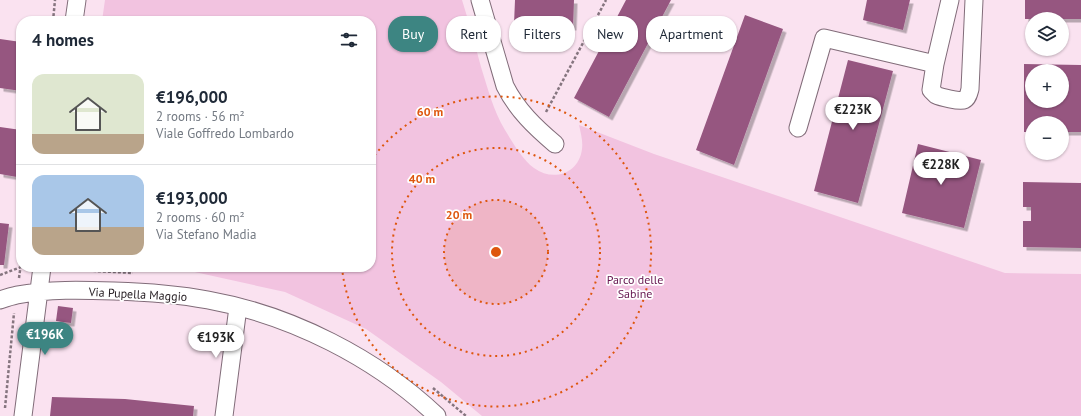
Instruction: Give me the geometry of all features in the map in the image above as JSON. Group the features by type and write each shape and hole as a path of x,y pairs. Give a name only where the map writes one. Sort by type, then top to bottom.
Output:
{"street":[{"path":"75,16 77,0"},
{"path":"480,0 505,86 511,98 537,128 555,144"},
{"path":"950,0 934,64 931,90 940,96 959,100 964,100 968,96 970,89 974,0"},
{"path":"798,128 824,38 934,64"},
{"path":"23,416 41,272"},
{"name":"Via Pupella Maggio","path":"8,297 38,292 93,290 151,292 202,299 268,315 306,330 335,344 380,371 437,416"},
{"path":"224,416 238,307"}],"path":[{"path":"53,16 55,0"},
{"path":"537,128 606,0"},
{"path":"0,275 16,269"},
{"path":"5,408 8,297 19,272"}],"green space":[{"name":"Parco delle Sabine","path":"105,0 462,0 467,16 446,16 446,52 477,52 497,115 522,155 534,168 541,172 557,175 571,170 576,164 580,158 582,149 582,137 579,125 654,154 1005,273 1081,274 1081,416 482,416 441,382 366,329 285,292 195,272 376,272 376,16 103,16"}],"building":[{"path":"515,0 574,0 573,16 514,16"},
{"path":"626,0 671,0 663,16 646,16 646,47 609,117 574,98 598,52 638,52 638,16 618,16"},
{"path":"867,0 910,0 903,30 863,20"},
{"path":"1025,0 1081,0 1081,19 1069,19 1069,12 1025,12"},
{"path":"745,15 783,29 734,165 696,150 732,52 737,52 737,37"},
{"path":"0,39 16,41 16,90 0,88"},
{"path":"848,60 893,71 858,203 814,191"},
{"path":"1024,64 1025,108 1069,108 1069,65 1081,65 1081,132 1069,132 1069,116 1025,116 1025,132"},
{"path":"0,127 16,129 16,177 0,174"},
{"path":"918,144 981,160 964,228 902,213"},
{"path":"1023,182 1081,183 1081,248 1023,247 1023,221 1031,221 1031,207 1023,207"},
{"path":"0,223 9,224 4,265 0,265"},
{"path":"58,306 73,308 71,323 56,321"},
{"path":"52,397 125,399 194,406 193,416 50,416"}]}
